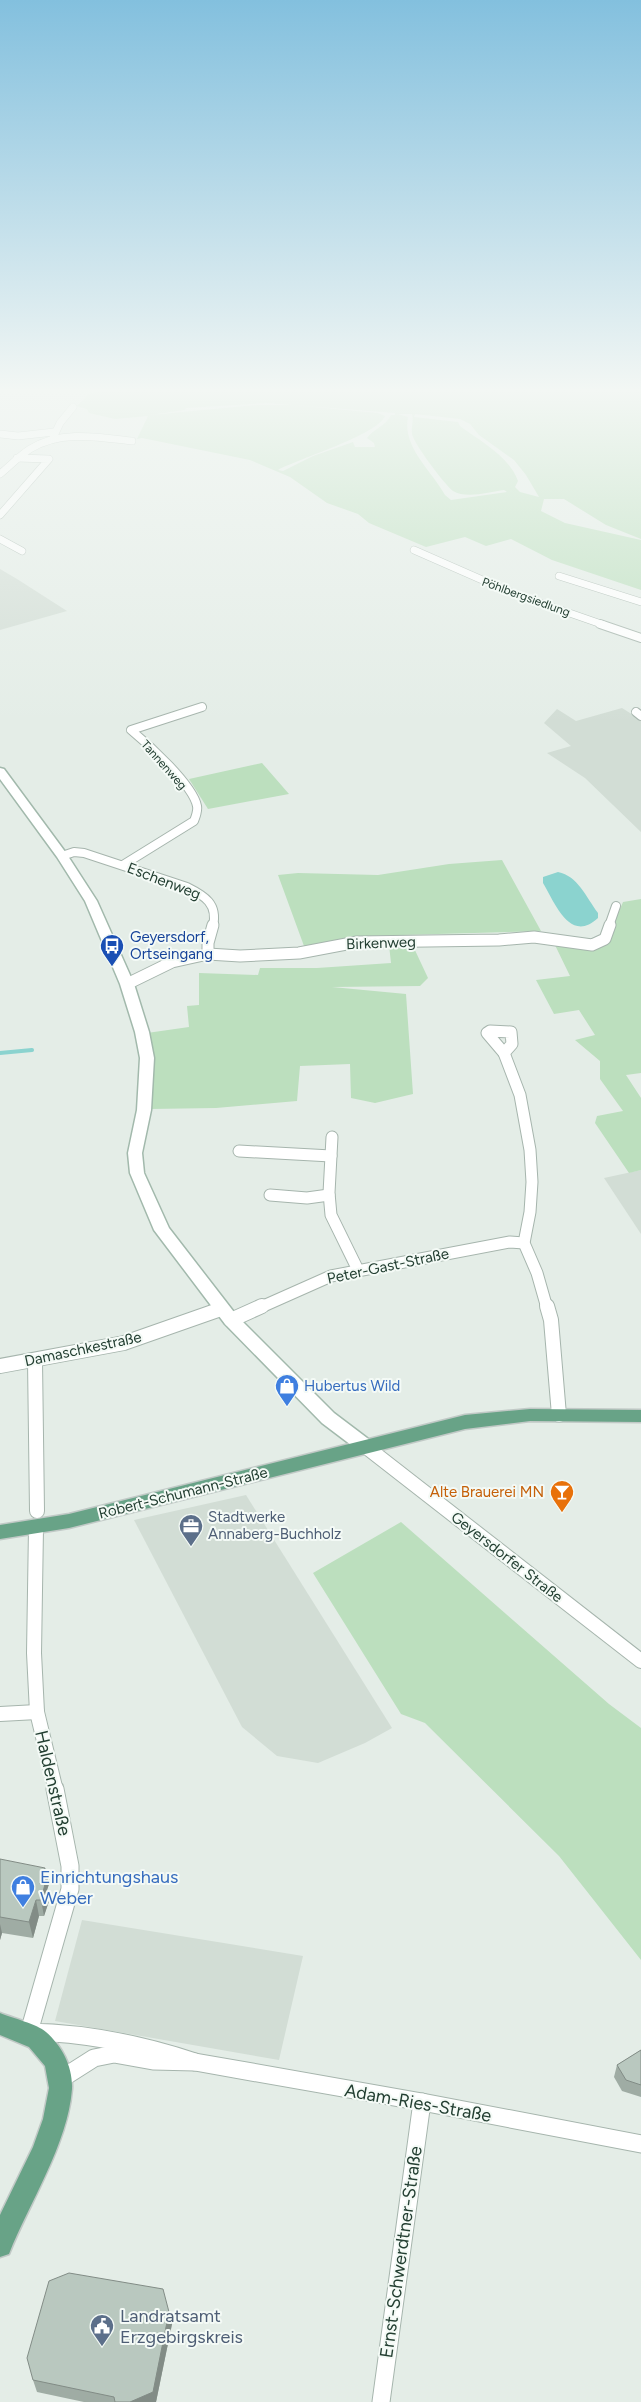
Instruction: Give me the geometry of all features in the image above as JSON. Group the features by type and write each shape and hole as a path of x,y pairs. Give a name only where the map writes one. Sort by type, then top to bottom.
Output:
{"main road":[{"name":"Geyersdorfer Straße","path":"0,772 62,856 91,901 127,984 142,1032 147,1058 144,1110 135,1153 137,1173 162,1230 226,1315 328,1418 365,1446"},
{"name":"Robert-Schumann-Straße","path":"0,1532 37,1519 181,1494 465,1422 516,1416 641,1416"},
{"name":"Adam-Ries-Straße","path":"0,2024 29,2032"},
{"path":"1,2240 55,2122 60,2104 61,2079 54,2055 40,2039 29,2032"}],"street":[{"path":"0,515 14,499"},
{"path":"0,539 22,551"},
{"name":"Pöhlbergsiedlung","path":"414,550 512,593 641,638"},
{"path":"559,576 641,602"},
{"name":"Tannenweg","path":"123,865 194,821 198,811 196,802 182,782 131,730 202,708"},
{"name":"Eschenweg","path":"62,856 84,853 180,884 208,898 214,910 213,930 206,945 208,954"},
{"name":"Birkenweg","path":"127,984 150,970 172,962 208,954 240,956 298,953 356,942 499,940 534,937 592,945 605,939 616,906"},
{"path":"504,1053 520,1095 530,1150 532,1182 530,1212 524,1243 538,1273 551,1320 560,1415"},
{"path":"332,1137 329,1195 335,1224 351,1251 358,1270"},
{"path":"238,1150 331,1156"},
{"path":"270,1195 307,1198 329,1195"},
{"name":"Peter-Gast-Straße","path":"226,1315 331,1276 510,1242 524,1243"},
{"name":"Damaschkestraße","path":"0,1366 124,1344 226,1315"},
{"name":"Haldenstraße","path":"29,2032 70,1889 70,1866 63,1822 37,1712 34,1652 37,1519 35,1361"},
{"name":"Geyersdorfer Straße","path":"365,1446 641,1661"},
{"path":"0,1714 37,1712"},
{"name":"Adam-Ries-Straße","path":"29,2032 74,2033 155,2048 195,2062"},
{"name":"Adam-Ries-Straße","path":"61,2079 94,2058 114,2054 153,2061 195,2062 422,2102 641,2144"},
{"name":"Ernst-Schwerdtner-Straße","path":"381,2402 422,2102"}],"shaded area":[{"path":"0,569 17,579 67,611 0,630"},
{"path":"622,708 641,720 641,832 585,778 547,753 571,746 544,723 557,709 576,721"},
{"path":"641,1170 641,1234 604,1178"},
{"path":"246,1495 392,1728 365,1743 318,1763 277,1756 242,1727 134,1520"},
{"path":"82,1920 303,1956 279,2060 55,2021"}],"green space":[{"path":"321,499 544,499 541,511 565,523 641,540 641,590 552,560 511,539 486,546 465,537 426,547 369,523 358,514 327,503"},
{"path":"564,499 641,499 641,539 606,525"},
{"path":"262,763 289,794 208,809 189,779"},
{"path":"502,860 541,931 366,936 304,946 278,875 298,873 378,875 449,864"},
{"path":"641,899 641,1073 626,1075 641,1098 641,1170 629,1173 595,1123 597,1116 623,1111 600,1079 600,1061 575,1040 595,1035 579,1010 554,1014 536,980 570,976 554,943 607,939 623,902"},
{"path":"389,945 413,946 428,978 420,986 332,987 406,994 413,1094 375,1103 351,1098 350,1064 300,1066 297,1101 216,1108 150,1109 147,1033 189,1027 187,1006 199,1005 199,973 258,975 260,968 317,968 391,963"},
{"path":"401,1522 609,1704 641,1728 641,1960 559,1856 425,1723 401,1714 313,1573"}],"water":[{"path":"558,872 565,874 576,883 598,913 598,918 588,925 579,926 571,924 564,918 543,883 543,877"}],"building":[{"name":"Einrichtungshaus Weber","path":"0,1859 45,1868 40,1884 45,1884 41,1900 36,1900 29,1922 0,1917"},
{"path":"641,2050 641,2085 626,2080 617,2065"},
{"name":"Landratsamt Erzgebirgskreis","path":"69,2273 163,2289 169,2312 153,2392 130,2402 115,2402 114,2397 33,2380 27,2358 49,2281"}],"waterway":[{"path":"0,1053 32,1050"}],"place":[{"name":"Geyersdorf, Ortseingang","path":"112,967"},
{"name":"Hubertus Wild","path":"287,1407"},
{"name":"Alte Brauerei MN","path":"562,1513"},
{"name":"Stadtwerke Annaberg-Buchholz","path":"191,1547"},
{"name":"Einrichtungshaus Weber","path":"23,1908"},
{"name":"Landratsamt Erzgebirgskreis","path":"102,2347"}]}
